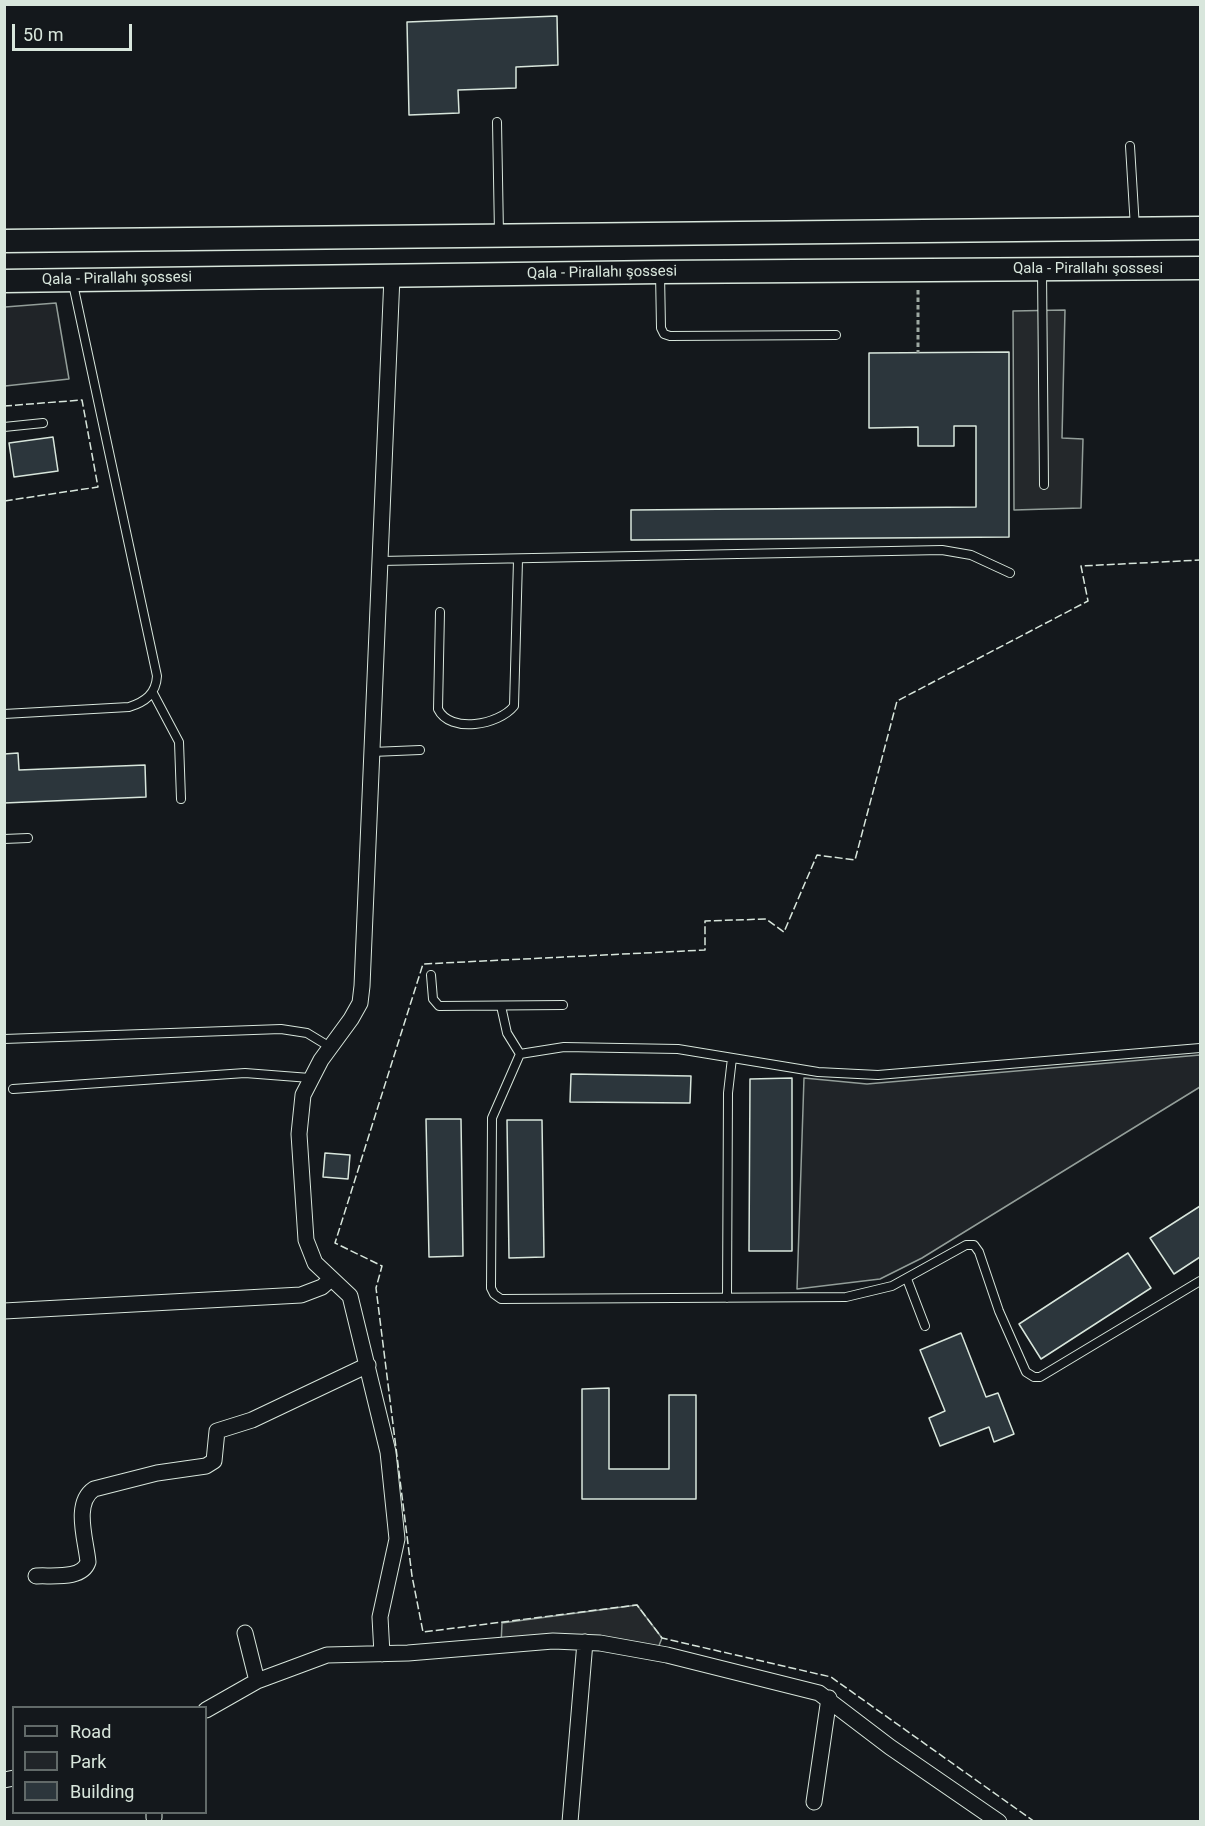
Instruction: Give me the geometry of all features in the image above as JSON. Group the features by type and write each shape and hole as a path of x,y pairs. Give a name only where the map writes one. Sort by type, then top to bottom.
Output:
{"main road":[{"path":"4,241 1200,228"},
{"name":"Qala - Pirallahı şossesi","path":"4,281 660,272 1200,268"}],"street":[{"path":"382,1654 380,1617 395,1554 396,1521 388,1452 350,1296 315,1263 306,1240 299,1134 303,1095 310,1078 351,1019 360,1003 362,986 392,276"},
{"path":"4,1311 301,1295 321,1287 331,1279"},
{"path":"36,1576 80,1573 86,1568 88,1562 82,1506 87,1493 94,1489 157,1473 206,1466 214,1461 217,1431 252,1420 368,1365"},
{"path":"245,1633 257,1681"},
{"path":"207,1709 257,1681 314,1658 339,1654 382,1654 533,1641 585,1642 667,1655 810,1690 829,1698 888,1754 999,1821"},
{"path":"570,1821 585,1642"},
{"path":"814,1802 829,1698"}],"lane":[{"path":"497,123 499,235"},
{"path":"1130,146 1135,229"},
{"path":"1042,269 1044,485"},
{"path":"660,272 661,328 670,336 836,335"},
{"path":"4,714 129,707 146,700 153,693 157,676 73,279"},
{"path":"4,427 43,423"},
{"path":"380,561 518,560 942,549 971,555 1010,573"},
{"path":"440,612 438,709 442,718 453,724 496,720 507,715 514,706 518,560"},
{"path":"153,693 179,742 181,799"},
{"path":"372,752 420,750"},
{"path":"4,839 28,838"},
{"path":"431,975 433,999 439,1006 563,1005"},
{"path":"501,1006 507,1033 520,1054"},
{"path":"4,1039 281,1029 307,1033 330,1047"},
{"path":"520,1054 564,1047 646,1047 678,1049 818,1072 878,1075 1200,1048"},
{"path":"520,1054 492,1118 491,1287 494,1294 501,1299 846,1297 881,1290 907,1279 966,1245 974,1245 979,1252 999,1311 1026,1372 1034,1377 1040,1377 1200,1281"},
{"path":"727,1298 728,1094 732,1058"},
{"path":"13,1089 245,1073 310,1078"},
{"path":"907,1279 925,1326"}],"path":[{"path":"918,270 918,353"}],"green space":[{"path":"56,303 69,379 5,386 5,307"},
{"path":"1200,1055 1200,1087 922,1258 880,1279 797,1289 804,1078 867,1084"}],"shaded area":[{"path":"1065,310 1062,438 1083,439 1081,508 1014,510 1013,311"},
{"path":"637,1605 662,1638 656,1653 501,1645 502,1623"}],"building":[{"path":"557,16 558,65 516,67 516,88 458,90 459,113 409,115 407,22"},
{"path":"1009,352 1009,537 631,540 631,510 976,507 976,426 954,426 954,446 918,446 918,427 869,428 869,353"},
{"path":"53,437 58,471 14,477 9,443"},
{"path":"18,753 19,770 145,765 146,797 4,803 4,754"},
{"path":"571,1074 691,1076 690,1103 570,1102"},
{"path":"792,1078 792,1251 749,1251 750,1079"},
{"path":"426,1119 461,1119 463,1256 429,1257"},
{"path":"507,1120 542,1120 544,1257 509,1258"},
{"path":"325,1153 350,1155 348,1179 323,1177"},
{"path":"1200,1206 1200,1257 1174,1274 1150,1238"},
{"path":"1128,1253 1151,1288 1041,1359 1019,1324"},
{"path":"961,1333 986,1397 998,1393 1014,1434 994,1442 989,1427 940,1446 929,1418 945,1411 920,1350"},
{"path":"609,1388 609,1469 669,1469 669,1395 696,1395 696,1499 582,1499 582,1389"}],"fence":[{"path":"4,406 82,400 98,487 4,501"},
{"path":"1035,1822 831,1677 662,1638 637,1605 423,1632 412,1576 376,1288 382,1266 335,1243 423,964 705,950 705,921 766,919 784,932 817,855 855,860 897,701 1088,601 1081,566 1200,560"}]}
